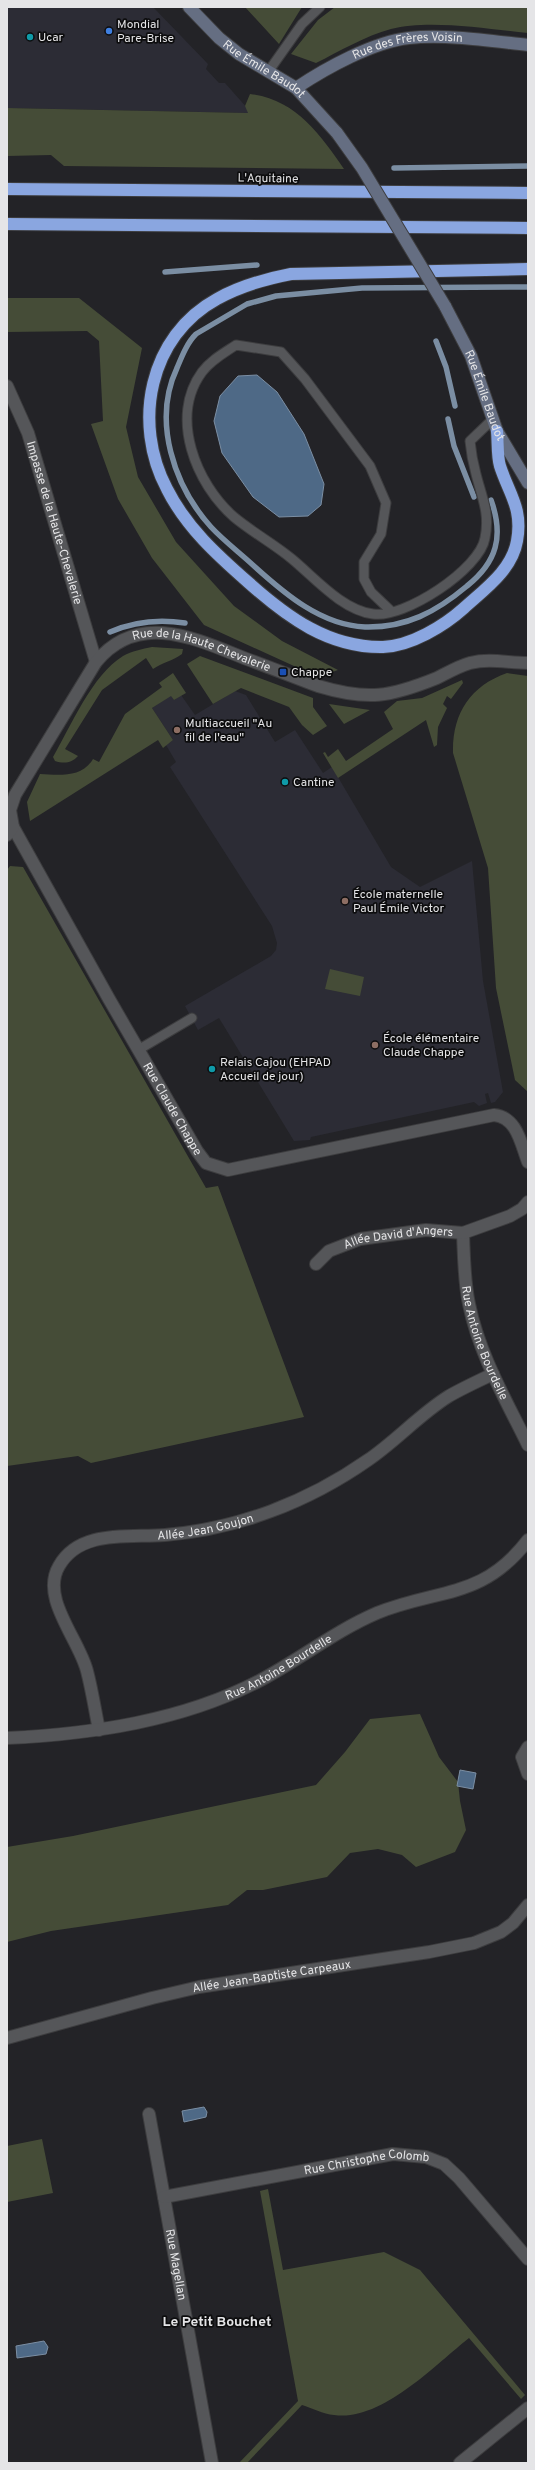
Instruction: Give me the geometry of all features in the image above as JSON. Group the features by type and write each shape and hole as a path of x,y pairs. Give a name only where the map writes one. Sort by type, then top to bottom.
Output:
{"highway":[{"name":"L'Aquitaine","path":"7,189 528,193"},
{"path":"7,224 528,228"},
{"path":"497,431 500,465 515,499 519,524 517,543 509,562 496,580 454,618 407,641 386,647 365,646 338,640 315,632 272,604 216,554 186,520 166,487 150,442 148,418 151,390 157,369 172,339 202,309 235,290 262,280 291,274 528,269"}],"street":[{"name":"Rue Émile Baudot","path":"189,7 219,38 239,54 296,88 337,133 362,168 445,306 471,356 497,431 528,483"},
{"name":"Rue des Frères Voisin","path":"296,88 309,79 374,47 409,38 487,41 528,45"},
{"name":"Impasse de la Haute-Chevalerie","path":"7,386 28,433 96,662"},
{"name":"Rue de la Haute Chevalerie","path":"10,831 10,810 15,795 96,662 109,649 132,636 146,633 172,633 223,650 318,686 340,692 362,695 392,694 405,691 469,664 496,660 528,663"},
{"name":"Rue Claude Chappe","path":"10,831 197,1151 206,1163 217,1168 228,1170 494,1115 502,1116 514,1125 528,1162"},
{"name":"Allée David d'Angers","path":"316,1264 329,1251 360,1239 426,1230 463,1233 510,1216 528,1202"},
{"name":"Rue Antoine Bourdelle","path":"463,1233 469,1305 493,1374 528,1446"},
{"name":"Allée Jean Goujon","path":"99,1730 87,1671 54,1598 53,1582 58,1567 68,1555 81,1544 96,1540 165,1536 246,1520 306,1497 368,1460 449,1396 493,1374"},
{"name":"Rue Antoine Bourdelle","path":"7,1738 48,1736 99,1730 190,1708 257,1682 376,1614 395,1606 461,1589 490,1577 510,1562 528,1540"},
{"path":"528,1747 522,1758 528,1774"},
{"name":"Allée Jean-Baptiste Carpeaux","path":"7,2038 152,1998 199,1987 429,1952 474,1943 501,1932 513,1923 528,1905"},
{"name":"Rue Magellan","path":"149,2114 212,2463"},
{"name":"Rue Christophe Colomb","path":"164,2197 393,2154 410,2154 444,2164 459,2178 528,2259"},
{"path":"460,2463 528,2408"}],"lane":[{"path":"268,72 302,24 320,7"},
{"path":"392,612 371,592 364,579 364,562 381,534 386,503 370,466 305,379 280,352 236,345 206,369 191,394 188,437 197,464 210,490 234,517 277,546 350,607 374,615 392,612 440,590 472,563 485,540 487,512 475,473 470,441 493,419"},
{"path":"138,1050 192,1018"}],"shaded area":[{"path":"7,7 153,7 208,64 206,69 219,83 225,83 248,109 248,113 7,108"},
{"path":"235,691 246,695 275,742 295,730 323,773 332,767 391,867 420,887 472,861 483,981 503,1092 495,1102 491,1103 488,1093 485,1094 487,1103 479,1106 474,1102 311,1137 310,1140 294,1141 219,1018 198,1030 185,1006 271,956 276,950 277,943 272,926 170,767 176,762 166,745 173,740 152,708 171,695 174,700 181,695 195,715"}],"green space":[{"path":"245,7 302,7 279,44"},
{"path":"335,7 528,7 528,33 477,27 440,25 406,26 381,32 353,44 316,63 291,54 318,20"},
{"path":"250,94 266,97 280,103 305,120 326,143 344,169 64,166 51,155 7,156 7,108 248,113 245,106"},
{"path":"7,298 79,298 142,348 126,427 138,477 176,542 234,606 282,641 338,670 318,677 204,625 152,558 118,499 91,424 103,421 99,341 87,331 7,332"},
{"path":"152,647 183,649 182,654 179,656 153,669 146,658 102,690 65,749 78,756 68,762 55,761 53,757 75,716 92,688 102,675 123,656 133,651"},
{"path":"200,656 313,698 313,707 327,726 313,735 302,725 289,707 241,688 213,704 187,664"},
{"path":"173,673 186,693 174,700 171,696 152,708 173,740 163,748 158,740 30,821 27,802 40,774 70,774 83,770 93,759 99,762 125,714 162,687 159,683"},
{"path":"507,673 528,676 528,1092 515,1080 496,988 488,868 453,753 456,726 466,703 473,694 483,686"},
{"path":"462,680 463,683 451,699 447,696 443,704 447,708 438,727 437,745 434,747 426,720 338,778 323,753 325,752 328,757 338,749 346,761 393,729 384,712 397,701 422,698"},
{"path":"329,704 370,710 344,724"},
{"path":"10,866 23,867 206,1188 218,1186 304,1417 91,1463 78,1456 7,1466 7,870"},
{"path":"330,969 364,977 360,996 325,989"},
{"path":"420,1714 439,1757 458,1782 466,1830 455,1852 416,1867 402,1855 378,1849 350,1853 327,1877 263,1890 247,1890 228,1905 51,1931 7,1942 7,1847 73,1836 316,1785 345,1752 370,1719"},
{"path":"42,2139 53,2193 7,2202 7,2146"},
{"path":"268,2189 283,2270 384,2252 420,2270 525,2395 521,2399 469,2338 424,2376 388,2401 370,2410 352,2415 334,2415 302,2405 247,2463 239,2463 298,2401 260,2191"}],"water":[{"path":"257,375 277,392 304,434 324,484 321,505 308,516 279,517 253,497 222,453 214,421 220,396 238,376"},
{"path":"460,1770 476,1773 473,1789 457,1786"},
{"path":"204,2107 207,2112 206,2117 184,2122 182,2111"},
{"path":"44,2341 48,2347 46,2354 17,2358 16,2346"}],"waterway":[{"path":"394,168 528,166"},
{"path":"165,272 257,265"},
{"path":"491,500 497,525 497,537 491,558 477,577 444,604 420,617 394,625 365,627 333,621 305,606 278,587 221,537 198,511 177,473 171,452 167,431 167,409 170,388 183,354 190,341 196,334 247,304 276,296 362,288 528,287"},
{"path":"436,341 446,367 455,406"},
{"path":"448,419 454,446 474,497"},
{"path":"110,632 138,623 156,621 185,623"}],"place":[{"name":"Mondial Pare-Brise","path":"109,31"},
{"name":"Ucar","path":"30,37"},
{"name":"Chappe","path":"283,672"},
{"name":"Multiaccueil \"Au fil de l'eau\"","path":"177,730"},
{"name":"Cantine","path":"285,782"},
{"name":"École maternelle Paul Émile Victor","path":"345,901"},
{"name":"École élémentaire Claude Chappe","path":"375,1045"},
{"name":"Relais Cajou (EHPAD Accueil de jour)","path":"212,1069"}],"district":[{"name":"Le Petit Bouchet","path":"217,2321"}]}
